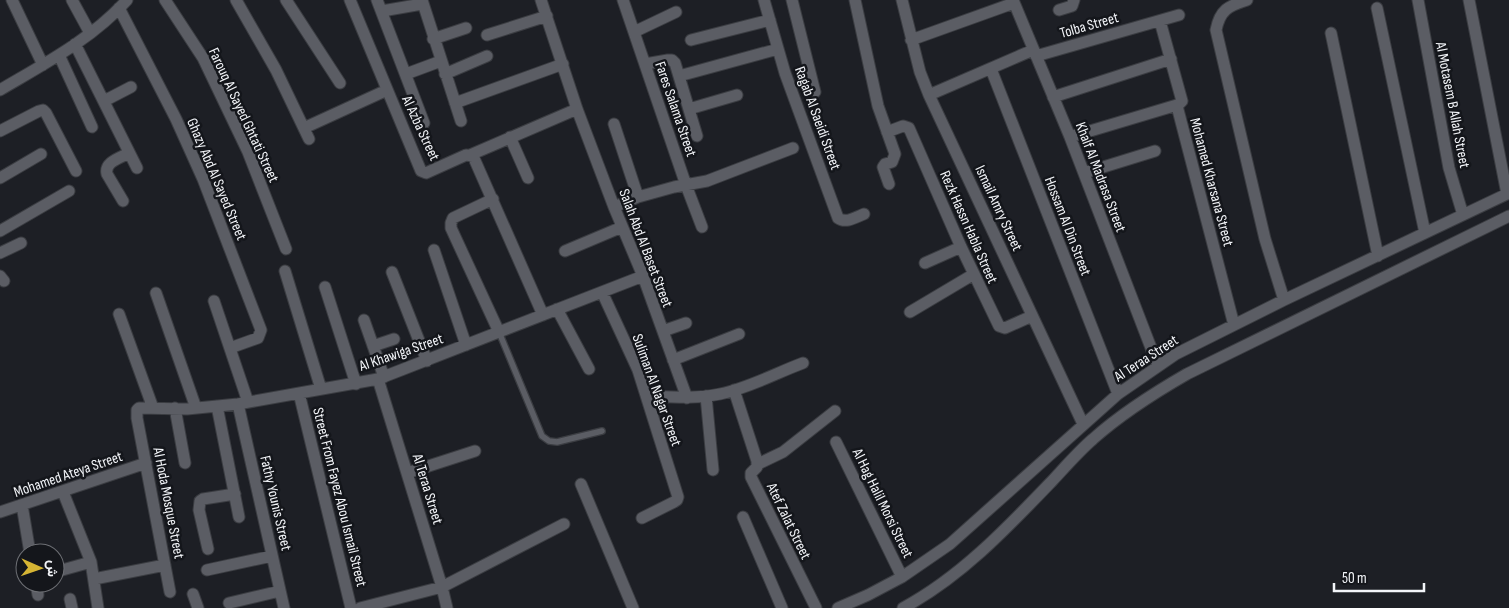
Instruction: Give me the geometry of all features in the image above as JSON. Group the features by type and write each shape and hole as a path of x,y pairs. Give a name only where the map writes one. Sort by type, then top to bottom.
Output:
{"street":[{"path":"12,0 42,65"},
{"path":"72,0 90,33"},
{"name":"Farouq Al Sayed Ghtati Street","path":"166,0 203,58 248,152 286,249"},
{"path":"236,0 276,70 309,139"},
{"path":"286,0 340,83"},
{"name":"Al Azba Street","path":"350,0 421,171 426,173 470,155"},
{"path":"378,0 424,123"},
{"name":"Salah Abd Al Baset Street","path":"541,0 577,109 614,207 643,276 687,398"},
{"name":"Fares Salama Street","path":"623,0 702,227"},
{"name":"Ragab Al Saeidi Street","path":"764,0 778,49 838,218 846,221 864,214"},
{"path":"792,0 815,92"},
{"path":"855,0 869,72 878,106 895,154 892,162 885,164 883,167 889,184"},
{"name":"Ismail Amry Street","path":"902,0 920,72 929,95 1083,424"},
{"path":"1059,10 1072,6 1074,0"},
{"name":"Al Motasem B Allah Street","path":"1418,0 1449,168 1464,215"},
{"path":"1469,0 1508,194"},
{"path":"382,11 423,1 433,39 461,121"},
{"path":"1240,1 1221,14 1216,30 1265,239 1284,300"},
{"path":"912,40 1013,2"},
{"name":"Khalf Al Madrasa Street","path":"1013,2 1070,137 1158,366"},
{"path":"0,90 75,44 123,4"},
{"name":"Ghazy Abd Al Sayed Street","path":"123,4 203,179 261,330 258,338 230,348"},
{"path":"1377,8 1425,233"},
{"path":"634,32 676,12"},
{"name":"Tolba Street","path":"929,95 1034,53 1179,15"},
{"path":"487,35 547,16"},
{"path":"691,40 770,20"},
{"name":"Mohamed Kharsana Street","path":"1160,21 1182,101 1177,105 1234,325"},
{"path":"433,39 466,28"},
{"path":"1331,33 1378,256"},
{"path":"75,44 137,168"},
{"path":"679,76 778,49"},
{"path":"59,54 92,127"},
{"path":"445,74 487,56"},
{"path":"1053,98 1171,59"},
{"path":"645,64 672,60 675,63 697,136"},
{"path":"406,74 441,61"},
{"path":"455,103 563,64"},
{"name":"Hossam Al Din Street","path":"991,69 1118,394"},
{"path":"104,101 131,87"},
{"path":"304,128 387,90"},
{"path":"689,108 737,95"},
{"path":"1070,137 1177,105"},
{"path":"543,314 476,160 470,155 577,109"},
{"path":"0,131 43,110 76,171"},
{"path":"614,124 638,197"},
{"name":"Rezk Hassn Habla Street","path":"887,132 903,126 909,128 961,248 999,326 1005,328 1032,316"},
{"path":"510,137 528,178"},
{"path":"614,207 638,197 707,181 792,148"},
{"path":"1084,173 1155,151"},
{"path":"123,201 106,169 108,164 129,153"},
{"path":"0,178 41,154"},
{"path":"0,231 70,191"},
{"name":"Al Teraa Street","path":"838,608 902,577 950,544 1118,394 1176,354 1284,300 1508,194"},
{"path":"493,199 453,218 450,223 499,332"},
{"path":"903,608 922,598 967,564 1008,527 1092,440 1122,415 1153,394 1187,374 1509,216"},
{"path":"564,251 622,227"},
{"path":"0,253 21,243"},
{"path":"925,263 961,248"},
{"path":"434,250 466,345"},
{"path":"285,271 321,389"},
{"path":"392,272 428,361"},
{"path":"910,312 974,274"},
{"name":"Al Khawiga Street","path":"153,408 196,408 243,403 381,378 643,276"},
{"path":"325,287 356,384"},
{"name":"Suliman Al Nagar Street","path":"602,292 638,370 677,493 677,500 642,518"},
{"path":"156,294 196,408"},
{"name":"Fathy Younis Street","path":"214,301 230,348 243,403 272,556 284,608"},
{"path":"557,309 589,369"},
{"path":"119,314 153,408"},
{"name":"Al Teraa Street","path":"364,320 374,346 407,473 447,608"},
{"path":"663,331 686,323"},
{"path":"673,360 739,334"},
{"path":"374,346 394,339"},
{"path":"647,396 687,398 706,396 734,390 803,363"},
{"name":"Atef Zalat Street","path":"734,390 758,464 756,470 751,473 751,476 816,608"},
{"name":"Street From Fayez Abou Ismail Street","path":"299,393 351,608"},
{"path":"706,396 713,470"},
{"path":"217,406 239,517"},
{"name":"Al Hoda Mosque Street","path":"153,408 139,408 137,410 137,418 170,592"},
{"path":"175,408 185,463"},
{"path":"758,464 783,452 835,411"},
{"name":"Al Hag Halil Morsi Street","path":"836,442 902,577"},
{"path":"407,473 475,451"},
{"name":"Mohamed Ateya Street","path":"0,512 146,463"},
{"path":"581,484 633,608"},
{"path":"63,492 91,562 98,608"},
{"path":"208,549 199,510 200,501 234,494"},
{"path":"22,505 28,543"},
{"path":"744,517 782,608"},
{"path":"360,608 396,603 442,587 564,524"},
{"path":"207,570 272,556"},
{"path":"65,569 91,562"},
{"path":"94,579 165,565"},
{"path":"229,603 280,590"},
{"path":"194,594 198,608"}],"lane":[{"path":"499,332 542,436 549,441 557,442 602,431"}]}
